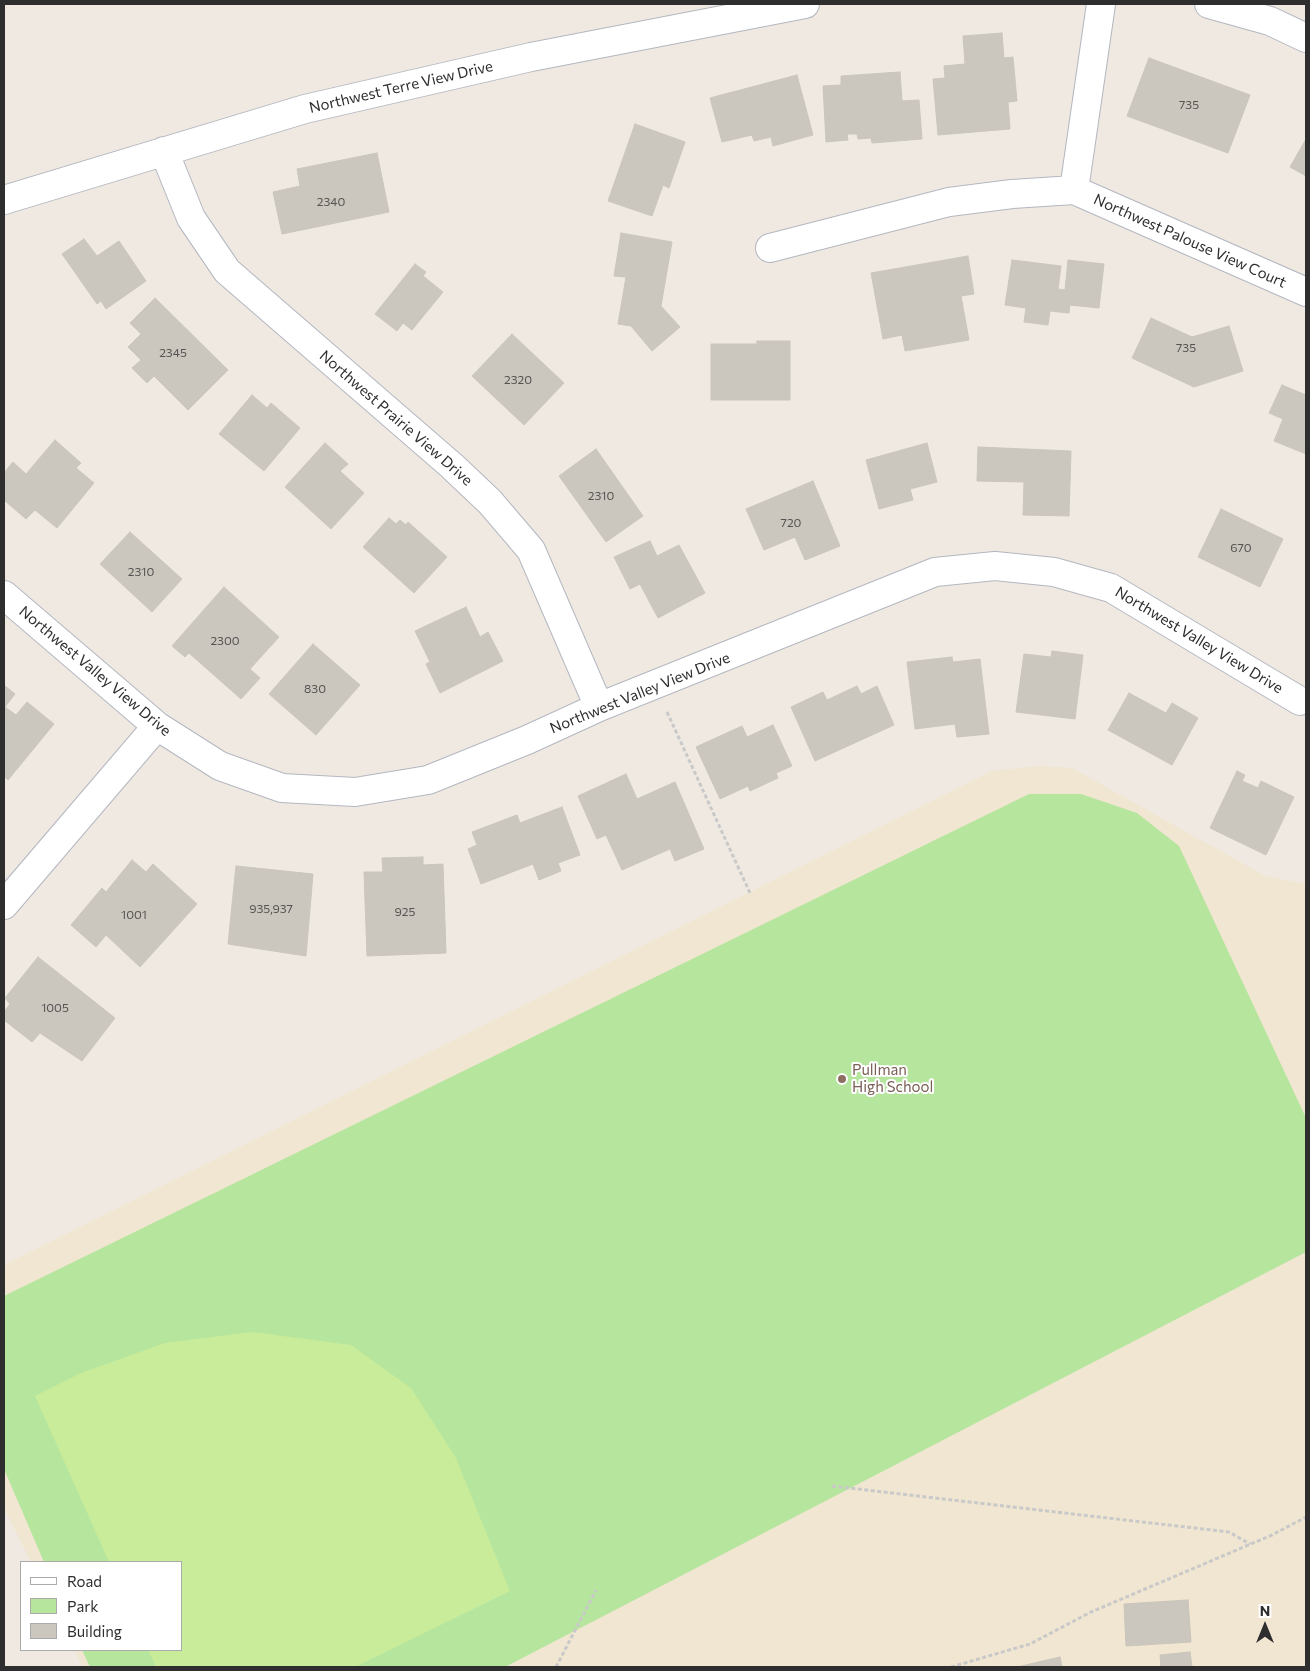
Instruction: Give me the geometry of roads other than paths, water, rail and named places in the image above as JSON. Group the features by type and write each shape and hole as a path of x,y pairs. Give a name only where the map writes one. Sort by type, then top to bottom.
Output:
{"street":[{"name":"Northwest Terre View Drive","path":"4,200 304,109 522,59 805,4"},
{"path":"1074,190 1101,4"},
{"path":"1209,4 1270,21 1306,38"},
{"name":"Northwest Prairie View Drive","path":"164,151 191,218 227,271 452,466 490,502 530,550 600,707"},
{"name":"Northwest Palouse View Court","path":"770,248 949,202 1012,194 1074,190 1306,292"},
{"name":"Northwest Valley View Drive","path":"4,595 157,726 220,766 282,788 355,792 428,780 527,740 600,707 936,572 995,566 1054,572 1111,588 1300,701"},
{"path":"4,905 157,726"}],"place":[{"name":"Pullman High School","path":"842,1079"}]}
